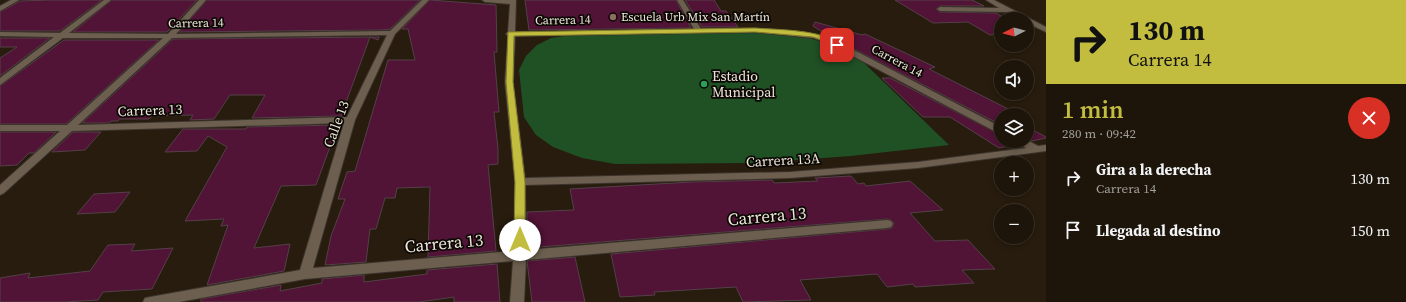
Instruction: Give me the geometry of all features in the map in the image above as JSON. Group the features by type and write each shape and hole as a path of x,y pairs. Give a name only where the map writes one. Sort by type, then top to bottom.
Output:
{"street":[{"path":"0,9 16,0"},
{"path":"0,82 108,0"},
{"path":"0,191 170,36 203,0"},
{"name":"Calle 13","path":"305,274 350,120 392,33 426,0"},
{"path":"485,0 513,1 510,34 509,82 520,182 520,255 517,302"},
{"path":"680,0 698,30"},
{"path":"990,0 1011,12"},
{"path":"940,9 1007,10"},
{"path":"1034,24 1046,30"},
{"name":"Carrera 14","path":"510,34 698,30 779,31 814,36 828,40 994,127"},
{"name":"Carrera 14","path":"0,34 61,36 170,36 392,33"},
{"name":"Carrera 13","path":"0,128 69,128 350,120"},
{"name":"Carrera 13A","path":"520,182 790,175 918,165 1041,149"},
{"name":"Carrera 13","path":"150,302 305,274 887,224"}],"green space":[{"name":"Estadio Municipal","path":"760,31 797,34 834,46 860,59 949,145 851,156 755,163 615,164 582,158 553,147 536,135 524,117 519,70 526,56 537,45 551,38 577,34"}],"building":[{"path":"102,0 60,31 0,31 0,12 20,1"},
{"path":"112,0 197,0 167,32 73,32"},
{"path":"207,0 420,0 390,29 383,30 179,32"},
{"path":"430,0 496,5 497,52 494,52 499,112 494,112 498,164 488,165 496,251 428,257 430,187 397,188 395,198 385,198 376,229 370,229 366,262 325,265 331,236 345,199 338,199 347,172 355,171 388,60 415,60 408,29 402,29"},
{"path":"525,0 676,0 691,28 529,30"},
{"path":"685,0 714,0 721,11 726,11 738,27 702,27"},
{"path":"895,0 972,0 984,6 940,6 936,9 940,12 994,13 994,35 990,35 968,22 933,23"},
{"path":"815,22 862,35 865,34 935,67 929,69 1006,108 994,108 994,121 829,36 813,26"},
{"path":"370,37 341,116 252,118 265,95 230,95 214,119 190,120 193,115 152,116 149,119 119,119 118,121 111,121 109,123 82,123 173,39"},
{"path":"370,37 379,37 378,40"},
{"path":"0,38 50,38 0,76 0,58 17,47 0,47"},
{"path":"64,40 159,40 66,124 0,124 0,86"},
{"path":"882,78 890,78 994,131 994,145 950,117 923,117"},
{"path":"338,125 316,185 281,186 254,248 290,244 284,271 207,285 228,225 221,226 224,219 185,221 227,147 208,136 197,151 165,152 183,129 246,129 247,127"},
{"path":"1034,131 1046,137 1034,141"},
{"path":"0,132 56,132 34,153 29,153 17,165 0,166"},
{"path":"73,132 101,132 85,150 52,152"},
{"path":"851,176 858,184 864,183 866,186 910,181 943,210 910,213 935,241 968,240 995,269 962,270 974,283 915,287 913,284 887,287 877,274 800,280 811,300 743,302 736,287 654,292 655,295 620,297 611,254 892,228 894,223 887,219 527,248 527,212 574,210 570,189 692,182 772,180 774,183 818,181 815,178"},
{"path":"130,192 115,212 77,214 94,194"},
{"path":"135,244 131,251 173,248 152,289 103,292 98,300 64,302 0,302 0,278 30,273 28,278 90,271 108,245"},
{"path":"575,257 585,302 532,302 527,261"},
{"path":"497,264 500,302 454,302 454,297 419,302 201,302 201,299 281,285 280,291 322,283 322,279 364,275 364,282 427,274 427,270"}],"place":[{"name":"Escuela Urb Mix San Martín","path":"613,17"},
{"name":"Estadio Municipal","path":"704,84"}],"route":[{"path":"520,240 520,182 509,82 510,34 755,30 779,31 814,36 828,40 837,45"}]}
